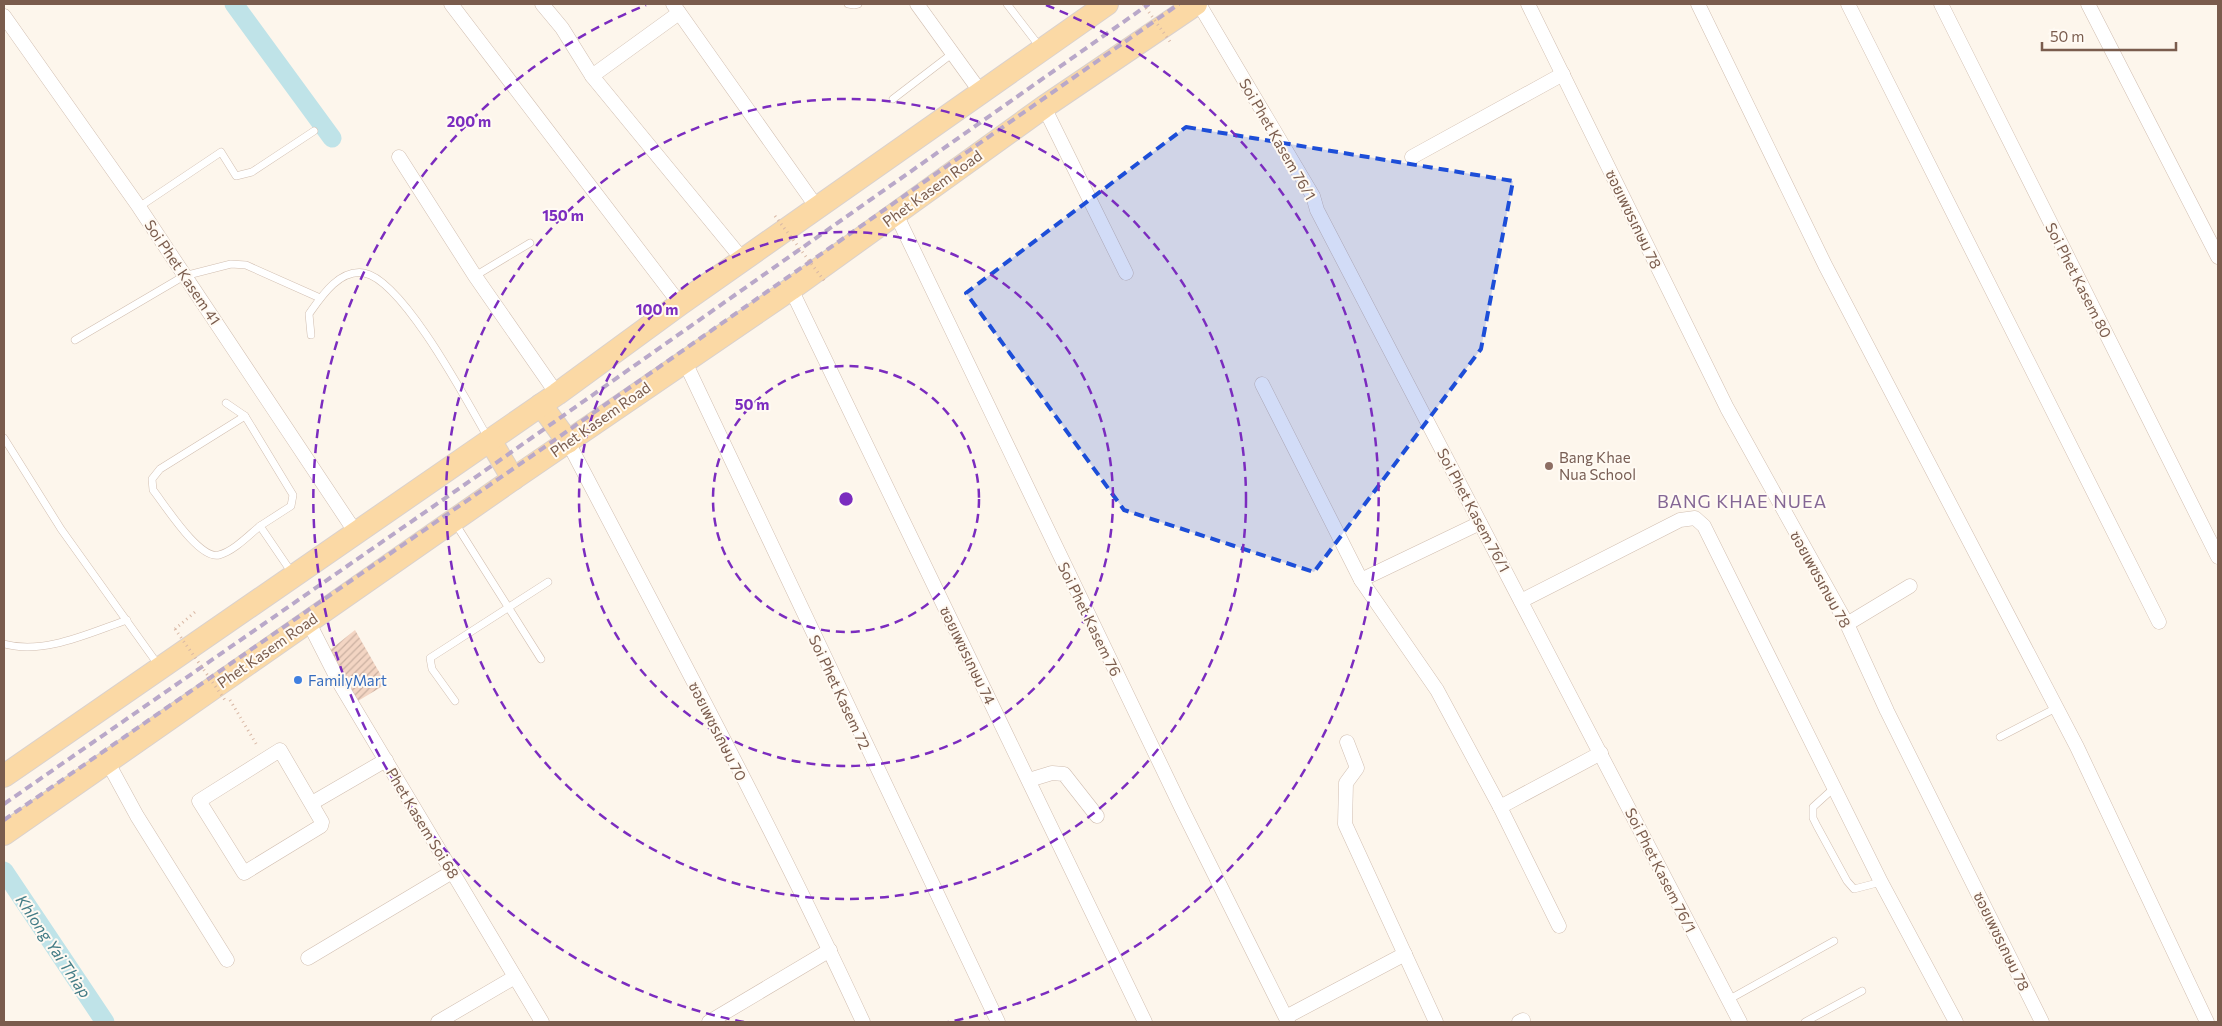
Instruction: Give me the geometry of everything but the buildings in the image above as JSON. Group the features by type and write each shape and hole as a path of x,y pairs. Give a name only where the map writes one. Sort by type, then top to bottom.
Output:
{"main road":[{"path":"4,776 549,400 742,260 982,94 1107,4"},
{"name":"Phet Kasem Road","path":"4,834 684,360 791,288 1044,107 1197,4"},
{"path":"549,400 568,442"},
{"path":"490,440 513,479"}],"street":[{"path":"451,4 680,304"},
{"path":"542,4 562,28 592,76 742,260"},
{"path":"917,4 982,94"},
{"name":"Soi Phet Kasem 76/1","path":"1197,4 1312,196 1316,210 1740,1022"},
{"name":"ซอยเพชรเกษม 78","path":"1528,4 1727,408 1846,624 1887,711 2042,1022"},
{"path":"1698,4 1825,266 2077,748 2208,1022"},
{"path":"1848,4 2159,622"},
{"name":"Soi Phet Kasem 80","path":"1941,4 2218,556"},
{"path":"2088,4 2218,256"},
{"path":"592,76 676,8 818,209"},
{"name":"Soi Phet Kasem 41","path":"4,16 139,207 356,533"},
{"path":"1412,157 1563,74"},
{"path":"1044,107 1126,273"},
{"path":"398,157 475,276 549,400"},
{"name":"Soi Phet Kasem 76","path":"896,214 1182,810 1287,1019"},
{"name":"ซอยเพชรเกษม 74","path":"791,288 1145,1022"},
{"name":"Soi Phet Kasem 72","path":"684,360 998,1022"},
{"path":"1262,384 1361,580 1437,690 1500,807 1559,926"},
{"name":"ซอยเพชรเกษม 70","path":"568,442 830,950 863,1022"},
{"path":"1521,601 1680,520 1695,518 1704,526 1881,882 1956,1022"},
{"path":"1361,580 1480,523"},
{"path":"1846,624 1910,586"},
{"name":"Phet Kasem Soi 68","path":"308,622 340,684 542,1022"},
{"path":"1347,742 1357,768 1346,783 1345,824 1436,1022"},
{"path":"280,750 321,817 321,826 246,872 242,871 199,801 265,758 280,750"},
{"path":"1500,807 1601,753"},
{"path":"312,803 386,760"},
{"path":"107,762 137,816 226,960"},
{"path":"1028,780 1052,773 1064,774 1097,816"},
{"path":"308,958 452,872"},
{"path":"709,1022 830,950"},
{"path":"1287,1019 1405,954"},
{"path":"438,1022 515,977"}],"lane":[{"path":"848,4 854,6 858,4"},
{"path":"1007,4 1042,51"},
{"path":"892,99 953,53"},
{"path":"139,207 220,152 236,176 252,172 314,131"},
{"path":"475,276 530,243"},
{"path":"75,340 184,276 231,264 246,265 320,298"},
{"path":"311,335 309,314 332,284 349,276 363,273 377,278 400,300 419,326 457,384 490,440"},
{"path":"226,403 245,416 293,495 291,506 231,548 220,555 206,553 195,544 153,490 152,479 160,469 245,416"},
{"path":"4,438 62,529 160,668"},
{"path":"454,521 541,659"},
{"path":"260,526 294,576"},
{"path":"455,701 432,670 430,658 548,582"},
{"path":"4,644 16,648 48,645 126,620"},
{"path":"2000,737 2056,708"},
{"path":"1834,788 1813,807 1813,818 1816,826 1847,881 1854,889 1881,882"},
{"path":"1728,1000 1834,942"},
{"path":"1805,1022 1862,991"}],"path":[{"path":"1143,4 1171,43"},
{"path":"775,216 826,283"},
{"path":"195,612 175,629 225,700"},
{"path":"230,700 265,758"}],"highlighted area":[{"path":"1186,127 1513,181 1481,349 1314,572 1124,510 966,293"}],"waterway":[{"path":"234,4 332,138"},
{"name":"Khlong Yai Thiap","path":"4,871 105,1022"}],"railway":[{"path":"4,804 493,465 1149,4"},
{"path":"4,820 536,453 1179,4"}],"place":[{"name":"Bang Khae Nua School","path":"1549,466"},
{"name":"FamilyMart","path":"298,680"}],"district":[{"name":"BANG KHAE NUEA","path":"1742,501"}]}
